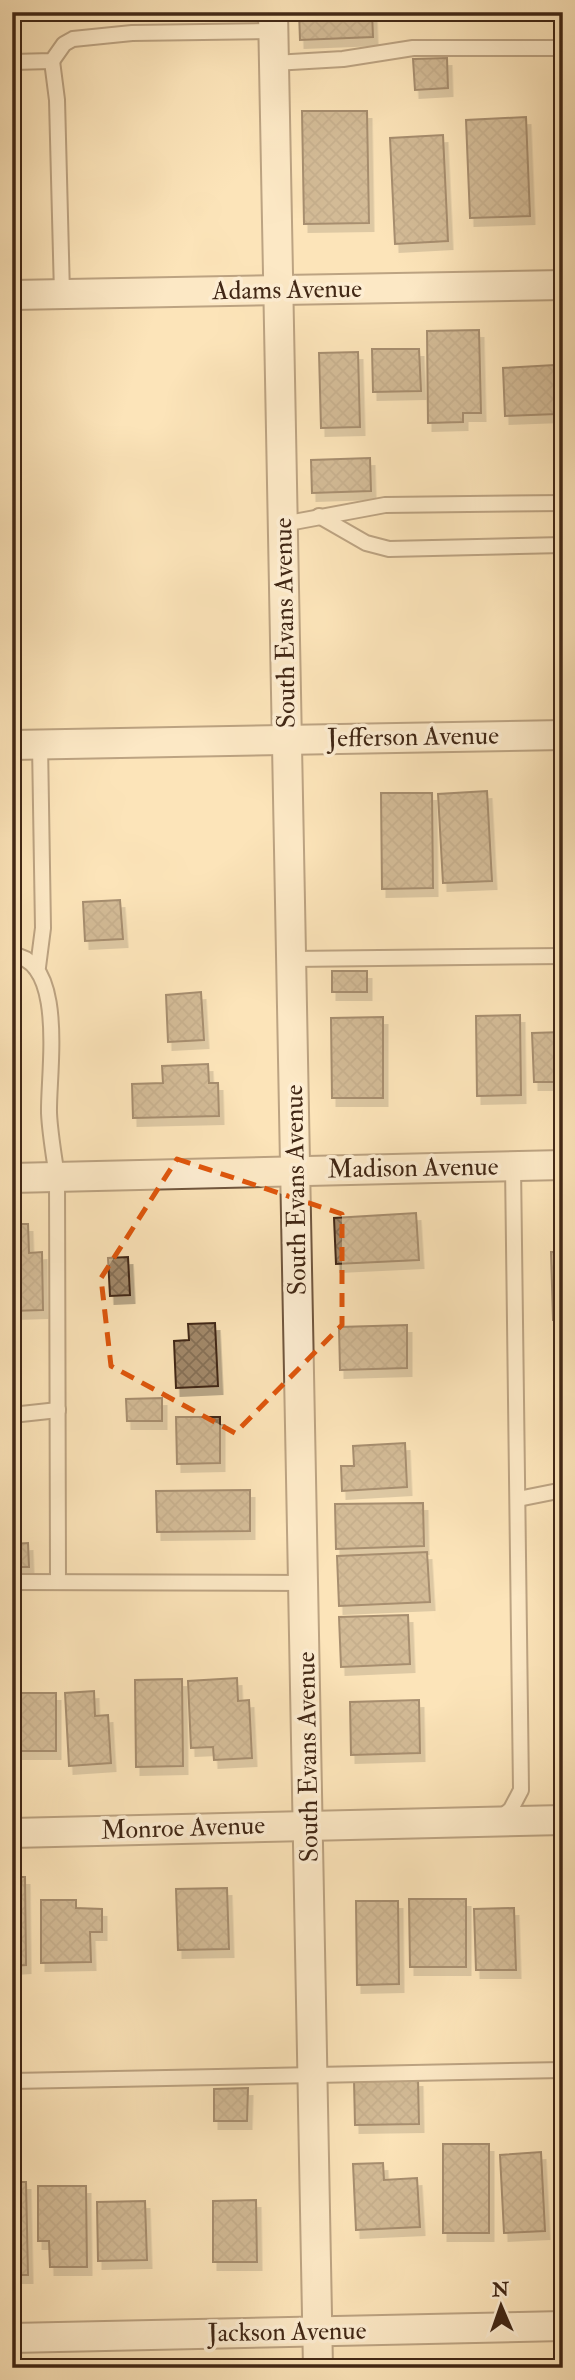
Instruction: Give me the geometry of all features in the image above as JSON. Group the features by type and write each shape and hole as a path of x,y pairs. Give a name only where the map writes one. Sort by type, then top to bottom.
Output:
{"street":[{"name":"South Evans Avenue","path":"273,22 310,1825 318,2368"},
{"name":"Adams Avenue","path":"12,295 563,285"},
{"name":"Jefferson Avenue","path":"26,745 563,735"},
{"name":"Madison Avenue","path":"12,1178 563,1165"},
{"name":"Monroe Avenue","path":"12,1833 563,1820"},
{"name":"Jackson Avenue","path":"12,2338 563,2326"}],"lane":[{"path":"62,294 57,100 52,61 64,44 73,39 273,22"},
{"path":"274,63 343,58 412,48 563,48"},
{"path":"12,62 52,61"},
{"path":"283,524 385,505 563,503"},
{"path":"319,516 366,543 389,549 563,545"},
{"path":"26,745 43,928 38,967 49,997 50,1113 57,1177 58,1580"},
{"path":"12,955 26,958 38,967"},
{"path":"292,959 563,956"},
{"path":"497,1821 511,1810 521,1790 513,1166"},
{"path":"12,1415 58,1410"},
{"path":"518,1499 563,1490"},
{"path":"12,1582 58,1580 304,1583"},
{"path":"12,2081 563,2070"}],"highlighted area":[{"path":"177,1159 342,1214 342,1325 235,1433 111,1366 101,1278"}],"building":[{"path":"299,12 372,12 373,37 300,40"},
{"path":"447,58 448,88 415,90 413,59"},
{"path":"302,111 367,111 369,223 304,224"},
{"path":"526,117 530,216 470,218 466,120"},
{"path":"443,135 448,241 395,244 390,138"},
{"path":"479,330 481,413 463,413 463,422 428,423 427,331"},
{"path":"372,349 419,349 421,391 373,392"},
{"path":"358,352 360,427 321,428 319,353"},
{"path":"554,365 557,414 505,416 503,368"},
{"path":"370,458 371,491 312,493 311,460"},
{"path":"487,791 492,881 443,883 438,794"},
{"path":"381,793 432,793 433,888 382,889"},
{"path":"120,900 123,939 85,941 83,902"},
{"path":"332,971 367,971 367,992 332,992"},
{"path":"201,992 204,1040 168,1042 166,995"},
{"path":"520,1015 521,1095 477,1096 476,1016"},
{"path":"383,1017 383,1098 332,1098 331,1018"},
{"path":"563,1032 563,1082 534,1082 532,1033"},
{"path":"208,1064 209,1083 218,1083 219,1116 133,1118 132,1084 163,1083 162,1066"},
{"path":"416,1213 419,1260 336,1264 334,1218"},
{"path":"12,1224 28,1224 29,1253 42,1252 43,1310 12,1311"},
{"path":"551,1252 563,1252 563,1320 553,1320"},
{"path":"128,1257 130,1295 110,1296 108,1258"},
{"path":"215,1323 218,1386 176,1388 174,1341 189,1340 188,1324"},
{"path":"407,1325 407,1368 340,1370 339,1327"},
{"path":"162,1398 162,1421 127,1421 126,1399"},
{"path":"176,1417 220,1417 220,1463 177,1464"},
{"path":"405,1443 407,1487 342,1491 341,1466 354,1466 353,1446"},
{"path":"250,1490 250,1531 157,1532 156,1491"},
{"path":"423,1503 424,1546 336,1549 335,1504"},
{"path":"28,1543 29,1567 12,1567 12,1544"},
{"path":"427,1552 430,1602 339,1606 337,1556"},
{"path":"408,1615 410,1664 341,1667 339,1617"},
{"path":"237,1678 238,1701 249,1700 252,1758 214,1760 213,1747 191,1748 188,1681"},
{"path":"182,1679 183,1766 136,1767 135,1680"},
{"path":"94,1691 95,1716 108,1715 111,1763 69,1766 65,1693"},
{"path":"12,1693 56,1693 56,1751 12,1751"},
{"path":"419,1700 420,1753 351,1755 350,1702"},
{"path":"12,1877 25,1877 26,1965 12,1966"},
{"path":"227,1888 229,1949 178,1950 176,1889"},
{"path":"409,1899 466,1899 466,1967 410,1967"},
{"path":"41,1900 76,1900 76,1908 102,1909 102,1932 90,1932 91,1962 41,1963"},
{"path":"356,1901 398,1901 399,1984 357,1985"},
{"path":"514,1908 516,1970 476,1970 474,1909"},
{"path":"418,2079 419,2124 355,2125 354,2080"},
{"path":"248,2088 247,2121 214,2121 214,2089"},
{"path":"443,2144 489,2144 489,2233 443,2233"},
{"path":"541,2152 545,2231 504,2233 500,2155"},
{"path":"383,2163 384,2180 417,2178 420,2227 356,2230 353,2164"},
{"path":"12,2182 26,2182 28,2275 12,2275"},
{"path":"38,2186 86,2186 87,2267 50,2267 49,2241 38,2241"},
{"path":"256,2200 257,2262 213,2262 213,2201"},
{"path":"145,2201 147,2260 98,2261 97,2202"}]}
